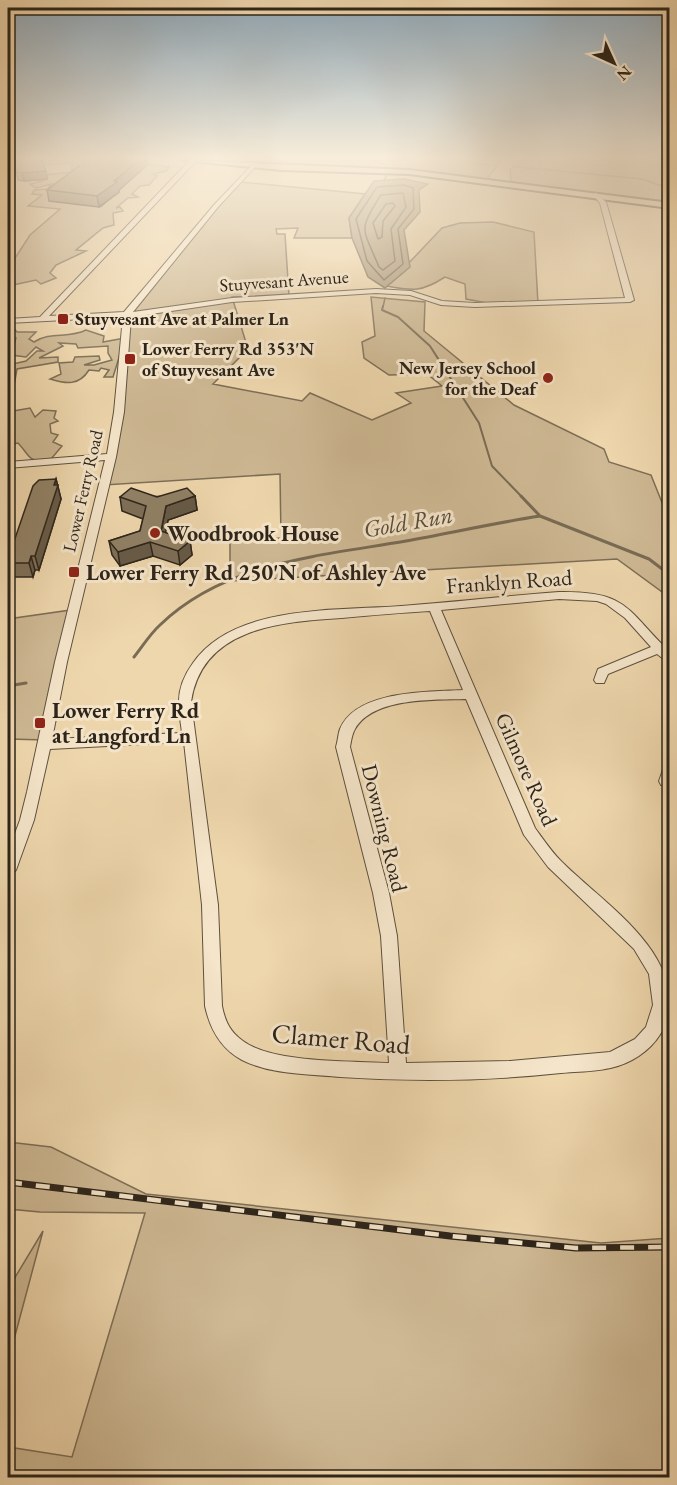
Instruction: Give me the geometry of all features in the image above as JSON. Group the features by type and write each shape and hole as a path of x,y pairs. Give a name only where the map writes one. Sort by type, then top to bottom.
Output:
{"street":[{"path":"42,319 128,229"},
{"path":"127,314 197,229"},
{"name":"Stuyvesant Avenue","path":"8,321 127,314 232,300 376,291 411,293 441,303 475,305 630,300 611,229"},
{"name":"Lower Ferry Road","path":"8,870 27,820 66,639 111,457 118,412 127,314"},
{"path":"8,465 111,457"},
{"name":"Franklyn Road","path":"189,737 185,702 189,681 201,660 211,650 235,634 283,619 590,597 615,603 629,614 657,649"},
{"name":"Gilmore Road","path":"434,607 524,819 540,847 640,944 650,957 662,986 665,1017"},
{"path":"600,680 602,672 657,649 669,660"},
{"name":"Downing Road","path":"399,1072 389,936 381,893 343,747 343,738 352,720 378,704 470,694"},
{"path":"44,744 189,737"},
{"name":"Clamer Road","path":"189,737 210,906 212,1009 220,1029 236,1047 266,1060 399,1072 520,1070 606,1061 637,1047 649,1037 665,1017"}],"shaded area":[{"path":"37,229 101,229 76,250 86,251 56,265 50,273 56,278 41,284 36,280 13,285 8,290 8,269 30,235"},
{"path":"198,229 276,229 277,234 285,234 289,296 232,297 248,349 213,384 302,401 310,393 372,420 411,403 396,393 442,386 427,374 389,375 364,358 362,342 375,336 371,297 425,302 424,331 514,405 604,449 609,462 651,475 669,520 669,597 617,559 230,581 230,542 281,538 280,474 104,485 132,311 159,273"},
{"path":"297,229 351,229 352,238 294,238"},
{"path":"441,229 523,229 534,232 538,304 487,303 466,299 465,284 445,277 417,289 387,286"},
{"path":"12,326 17,332 36,332 29,339 34,342 47,337 86,330 104,336 103,342 125,338 113,377 104,377 109,370 101,368 99,371 89,370 81,379 72,382 50,379 61,374 59,363 73,362 75,357 99,356 100,360 84,365 112,360 108,353 108,346 78,348 76,344 59,343 63,346 39,358 58,357 58,362 17,369 14,386 8,386 8,365 26,361 37,351 43,351 36,347 26,357 11,355 16,338 8,338 8,327"},
{"path":"30,408 35,417 43,410 56,411 54,418 58,421 50,424 51,433 58,435 53,442 62,446 51,459 37,460 28,456 18,443 8,445 8,412"},
{"path":"71,610 46,740 8,739 8,619"},
{"path":"8,1142 51,1147 146,1194 601,1243 669,1238 669,1477 8,1477 8,1447 72,1457 145,1213 40,1212 8,1209"},
{"path":"43,1231 8,1362 8,1289"}],"water":[{"path":"351,229 405,229 410,267 385,288 368,277"}],"building":[{"path":"56,479 54,485 58,485 35,556 31,556 29,563 10,563 12,556 9,556 33,486 39,480"},
{"path":"131,488 157,497 187,488 195,496 166,506 161,531 190,541 178,551 150,542 118,552 109,541 140,531 146,506 120,497"}],"waterway":[{"name":"Gold Run","path":"383,307 385,298"},
{"name":"Gold Run","path":"383,306 382,310 398,317 430,346 479,423 492,466 522,497"},
{"name":"Gold Run","path":"521,496 540,516"},
{"name":"Gold Run","path":"134,657 149,636 186,604 214,587 244,575 308,558 540,516"},
{"name":"Gold Run","path":"540,516 649,559 670,575"},
{"name":"Gold Run","path":"8,686 26,683"}],"railway":[{"path":"8,1182 450,1236 576,1248 670,1247"}],"place":[{"name":"Stuyvesant Ave at Palmer Ln","path":"63,319"},
{"name":"Lower Ferry Rd 353'N of Stuyvesant Ave","path":"130,359"},
{"name":"New Jersey School for the Deaf","path":"548,378"},
{"name":"Woodbrook House","path":"155,533"},
{"name":"Lower Ferry Rd 250'N of Ashley Ave","path":"74,572"},
{"name":"Lower Ferry Rd at Langford Ln","path":"40,723"}]}
